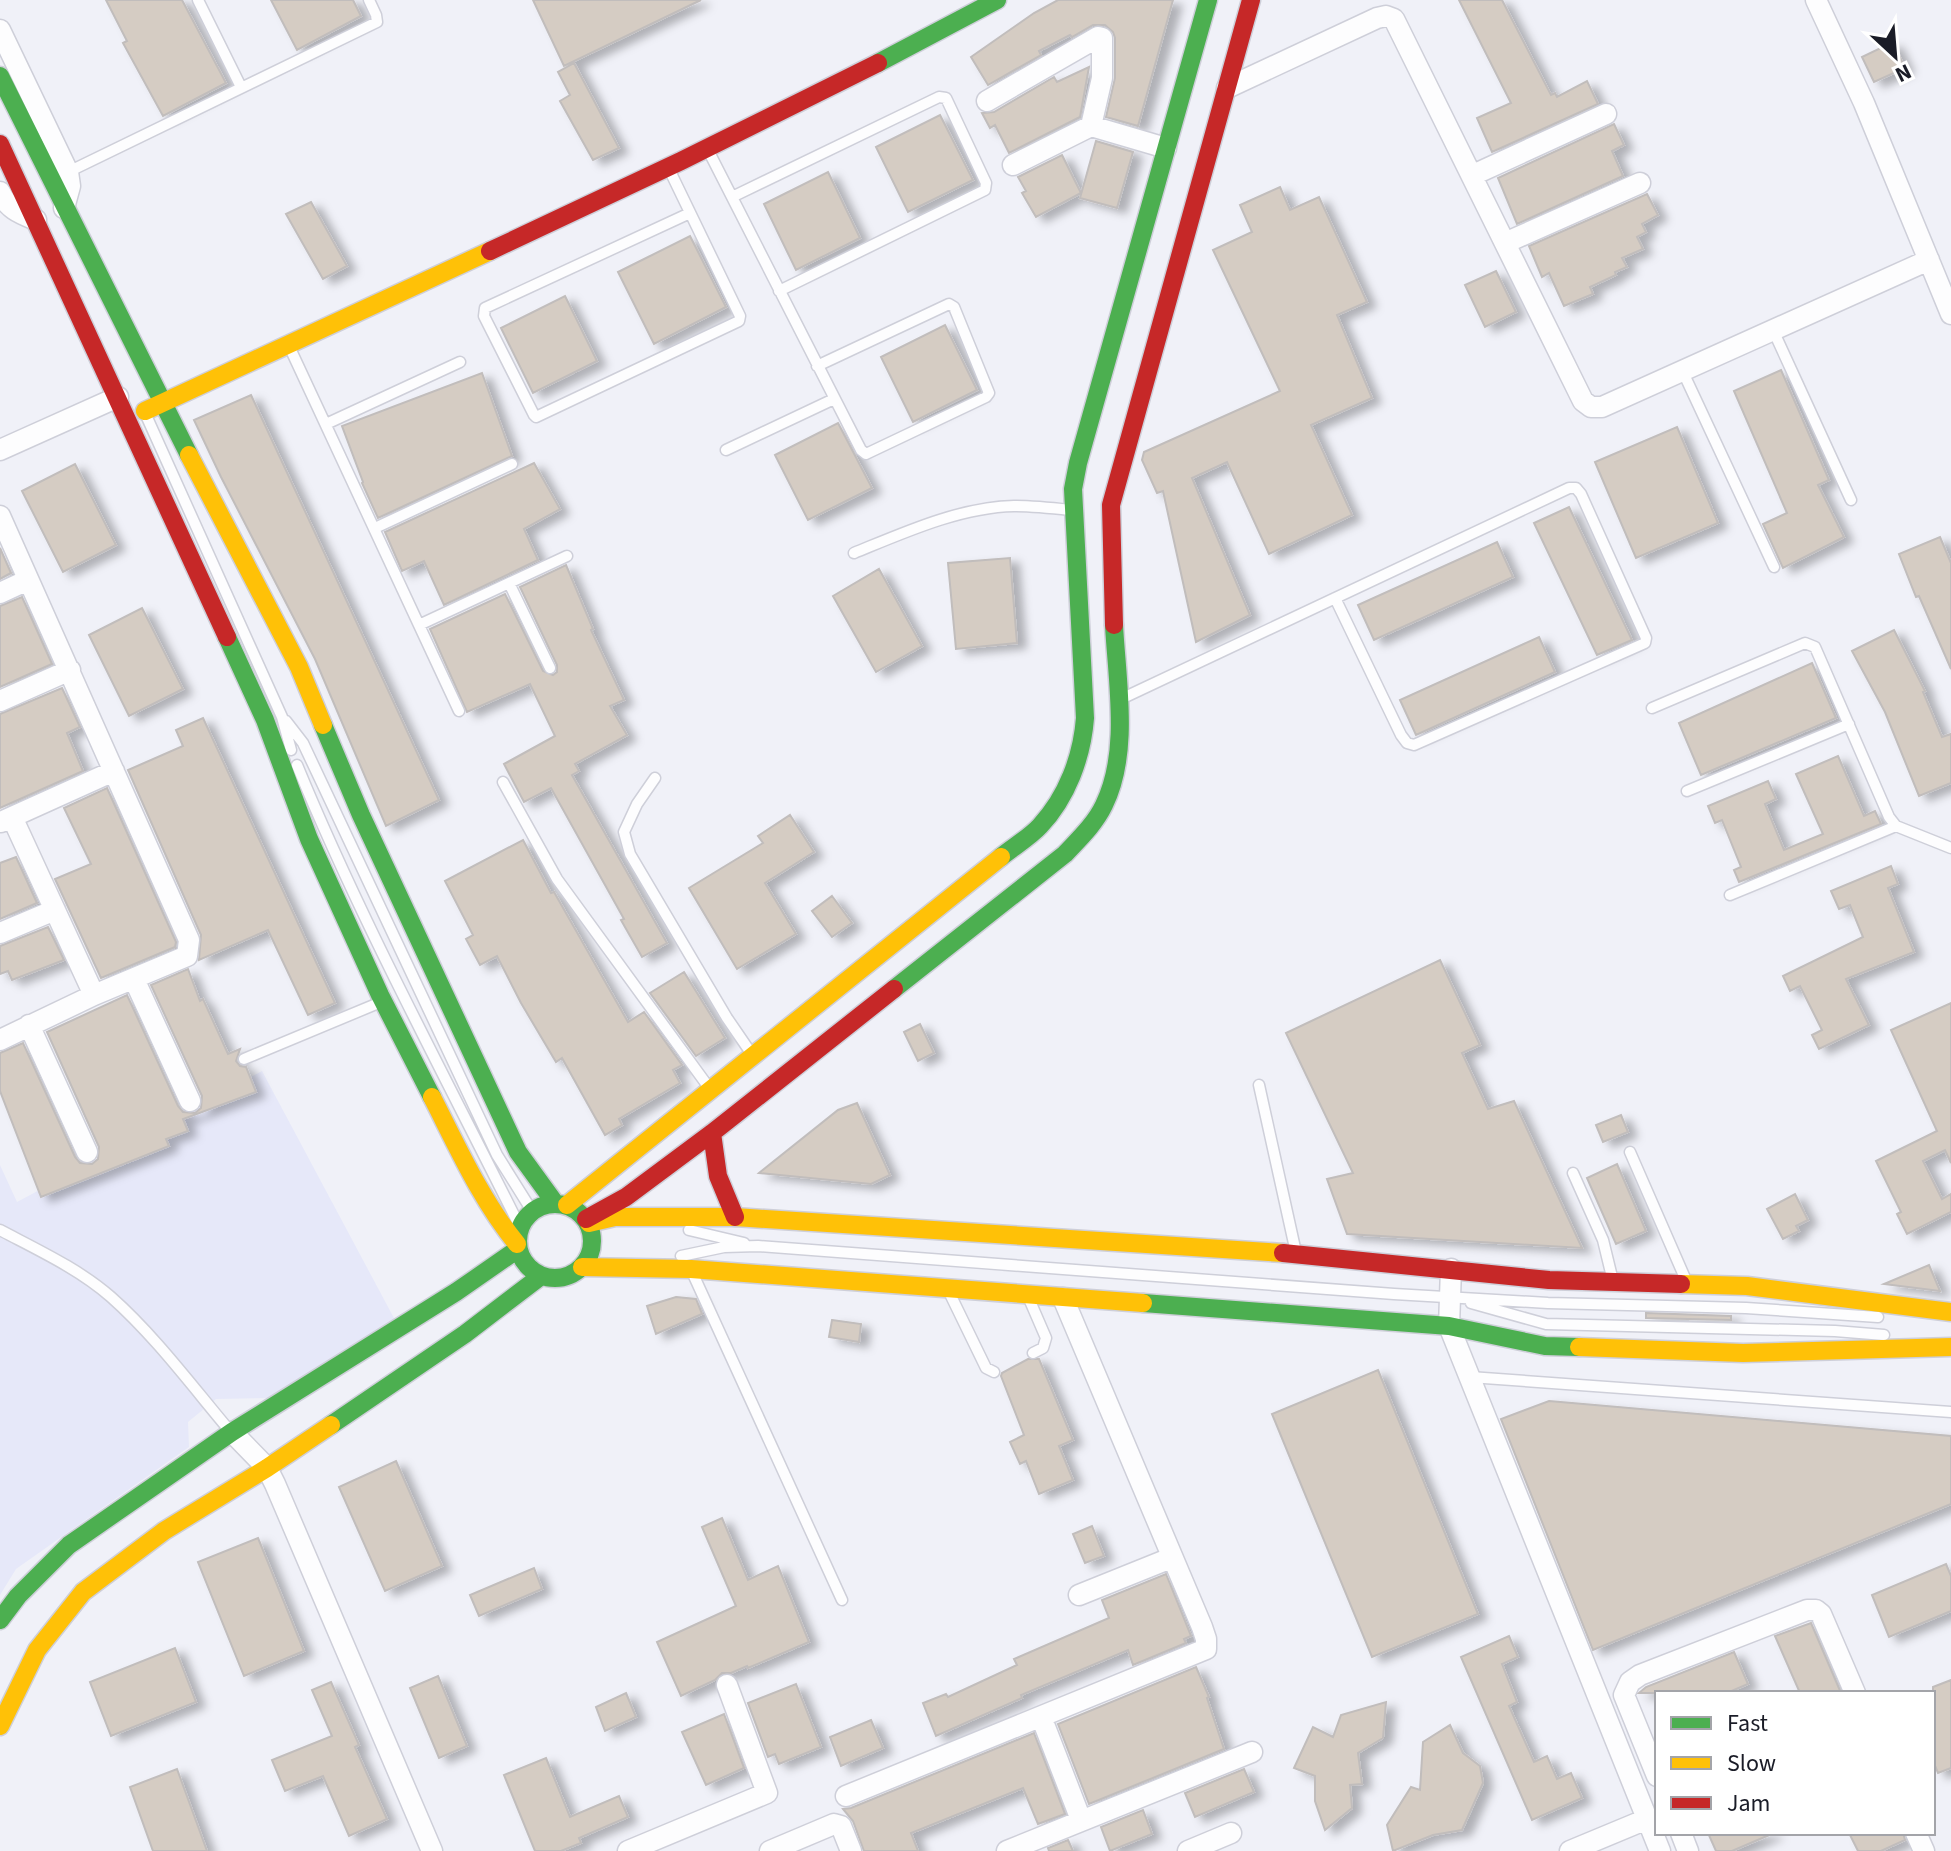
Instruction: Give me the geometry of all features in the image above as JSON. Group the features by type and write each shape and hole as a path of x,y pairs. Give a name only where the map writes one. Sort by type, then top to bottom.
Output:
{"main road":[{"path":"136,415 668,166 961,9 997,0"},
{"path":"0,1620 18,1596 69,1545 232,1432 456,1292 522,1233 543,1205 561,1204 712,1090 1040,826 1076,771 1085,738 1072,510 1078,463 1208,0"},
{"path":"588,1221 626,1197 712,1133 1065,854 1088,830 1104,806 1114,778 1119,736 1111,505 1251,0"},
{"path":"0,76 162,403 299,667 361,815 518,1152 536,1180 561,1204 578,1211 588,1221 593,1244 582,1267 573,1274 561,1278 541,1276 527,1266 522,1233"},
{"path":"0,144 118,397 136,415 265,720 309,839 383,1001 482,1194 497,1219 522,1233"},
{"path":"798,1021 819,1049"},
{"path":"712,1133 714,1167 735,1217"},
{"path":"588,1221 630,1217 735,1217 1297,1254 1549,1280 1747,1286 1951,1312"},
{"path":"582,1267 691,1269 1449,1326 1545,1346 1743,1353 1951,1347"},
{"path":"0,1726 37,1650 83,1592 164,1531 267,1468 465,1334 541,1276"},
{"path":"1931,1308 1951,1302"},
{"path":"1930,1346 1951,1364"}],"street":[{"path":"1816,0 1864,103 1951,314"},
{"path":"1227,88 1386,16 1394,19 1583,401 1591,407 1602,407 1929,260"},
{"path":"0,30 68,172 70,186 64,208"},
{"path":"987,101 1098,37 1102,38 1102,78 1091,126"},
{"path":"1473,175 1606,114"},
{"path":"1013,165 1091,126 1166,148"},
{"path":"1505,243 1640,183"},
{"path":"0,192 5,203 15,212 36,220"},
{"path":"0,450 118,397"},
{"path":"0,516 189,940 187,956 94,995 0,1040"},
{"path":"0,593 28,580"},
{"path":"0,701 70,670"},
{"path":"94,995 55,910 6,820 114,771"},
{"path":"0,933 55,910"},
{"path":"134,979 190,1101"},
{"path":"29,1025 87,1152"},
{"path":"1451,1269 1449,1326 1660,1851"},
{"path":"846,1796 1042,1719 1206,1649 1206,1639 1063,1298"},
{"path":"232,1432 267,1468 432,1851"},
{"path":"1079,1595 1171,1558"},
{"path":"1655,1771 1624,1695 1630,1682 1640,1675 1807,1610 1816,1610 1821,1614 1854,1691"},
{"path":"628,1851 767,1793 727,1685"},
{"path":"1042,1719 1081,1820"},
{"path":"1007,1851 1252,1752"},
{"path":"1570,1851 1647,1819"},
{"path":"770,1851 834,1824 841,1826 851,1851"},
{"path":"1188,1851 1231,1833"}],"lane":[{"path":"198,0 241,87"},
{"path":"68,172 377,22 369,0"},
{"path":"732,197 939,97 946,98 986,183 985,190 779,291"},
{"path":"706,147 817,366 861,450 866,454 986,397 989,387 954,307 949,304 817,366"},
{"path":"668,166 740,316 739,321 536,417 532,414 484,316 485,308 690,213"},
{"path":"1773,330 1851,500"},
{"path":"288,345 459,711"},
{"path":"326,424 460,362"},
{"path":"1682,370 1774,567"},
{"path":"726,450 834,399"},
{"path":"136,415 282,717 291,749 325,832 522,1233"},
{"path":"375,528 512,464"},
{"path":"1117,701 1335,598 1569,488 1576,488 1646,638 1642,647 1414,745 1407,743 1401,735 1335,598"},
{"path":"854,553 928,523 989,509 1012,506 1072,510"},
{"path":"419,625 567,556"},
{"path":"509,583 550,668"},
{"path":"1652,708 1810,643 1815,647 1896,826 1951,848"},
{"path":"282,717 303,743 497,1155 522,1233"},
{"path":"1687,791 1849,724"},
{"path":"655,778 637,804 624,832 630,854 727,1018 754,1057"},
{"path":"503,782 557,879 712,1090"},
{"path":"1730,895 1896,826"},
{"path":"244,1059 383,1001"},
{"path":"1259,1085 1297,1254"},
{"path":"1630,1152 1687,1285"},
{"path":"1573,1173 1603,1240 1613,1282"},
{"path":"630,1217 758,1246"},
{"path":"0,1230 60,1262 110,1296 156,1343 232,1432"},
{"path":"637,1266 724,1247 758,1246 1548,1303 1746,1308 1872,1318 1931,1308"},
{"path":"691,1269 842,1600"},
{"path":"948,1289 986,1368 994,1372"},
{"path":"1028,1295 1046,1338 1043,1348 1033,1353"},
{"path":"1450,1297 1546,1324 1862,1333 1930,1346"},
{"path":"1468,1377 1951,1412"}],"shaded area":[{"path":"262,1071 395,1320 270,1398 216,1399 188,1422 189,1447 16,1569 0,1595 0,1165 17,1202"}],"building":[{"path":"106,0 182,0 226,83 163,116 123,43 127,41"},
{"path":"271,0 353,0 361,16 297,50"},
{"path":"533,0 701,0 564,66"},
{"path":"1058,0 1173,0 1138,126 1106,117 1115,78 1115,38 1105,25 1093,25 1072,37 1070,35 1039,51 1041,55 988,85 971,57"},
{"path":"1459,0 1502,0 1551,95 1555,93 1557,97 1587,81 1598,104 1492,152 1477,118 1511,103"},
{"path":"1893,42 1905,68 1874,82 1862,57"},
{"path":"574,63 619,148 593,160 560,101 570,95 558,72"},
{"path":"1089,67 1080,117 1009,153 995,125 990,128 982,113 994,112 1054,77 1057,82"},
{"path":"940,115 973,180 908,212 876,147"},
{"path":"1614,124 1624,145 1612,151 1623,176 1517,224 1498,178"},
{"path":"1096,141 1133,152 1117,208 1080,198"},
{"path":"1062,155 1081,193 1036,217 1022,193 1026,191 1018,177"},
{"path":"828,172 860,238 796,270 764,204"},
{"path":"1280,187 1290,210 1319,197 1367,302 1337,315 1372,398 1311,425 1352,515 1269,554 1227,462 1192,478 1250,615 1196,642 1163,491 1157,493 1142,460 1144,452 1280,391 1213,250 1252,232 1240,205"},
{"path":"1647,194 1658,215 1642,224 1646,232 1637,237 1643,249 1622,258 1627,267 1590,287 1593,294 1564,306 1549,273 1542,277 1529,246"},
{"path":"311,202 347,266 323,279 286,214"},
{"path":"690,236 726,307 654,344 618,272"},
{"path":"1496,271 1516,312 1485,327 1465,285"},
{"path":"565,296 597,361 533,393 501,328"},
{"path":"945,325 977,390 913,422 881,357"},
{"path":"1781,370 1829,480 1818,485 1844,537 1783,568 1763,524 1787,513 1734,391"},
{"path":"482,373 512,456 378,518 342,426"},
{"path":"251,395 439,800 386,826 315,659 194,420"},
{"path":"838,423 872,488 808,520 775,455"},
{"path":"1677,427 1718,523 1636,558 1595,462"},
{"path":"534,463 560,509 524,529 538,560 444,605 424,561 402,571 385,532"},
{"path":"75,464 116,545 63,572 22,491"},
{"path":"1569,507 1632,640 1597,655 1534,523"},
{"path":"1940,537 1951,563 1951,669 1899,554"},
{"path":"1497,542 1513,577 1374,640 1358,605"},
{"path":"0,548 11,573 0,579"},
{"path":"1010,558 1017,643 956,649 948,563"},
{"path":"566,565 591,630 624,700 610,706 627,735 575,764 579,771 572,775 667,943 642,957 551,788 524,802 504,764 555,736 530,684 467,712 430,629 505,594 543,671 553,675 557,672 557,665 520,587"},
{"path":"879,569 922,646 876,672 833,596"},
{"path":"22,597 52,664 0,687 0,606"},
{"path":"142,608 183,689 129,716 89,635"},
{"path":"1894,630 1925,691 1942,737 1951,734 1951,783 1919,796 1885,712 1852,651"},
{"path":"1539,637 1555,672 1416,735 1400,700"},
{"path":"1812,663 1836,718 1701,775 1679,723"},
{"path":"62,688 80,727 67,733 83,771 0,808 0,714"},
{"path":"203,718 335,1003 308,1015 268,930 199,960 201,935 128,770 183,746 176,730"},
{"path":"1838,756 1864,816 1875,811 1881,824 1739,882 1734,870 1741,867 1722,820 1715,823 1708,806 1768,781 1776,799 1765,804 1784,850 1823,834 1796,774"},
{"path":"107,788 176,942 175,947 101,978 55,879 91,864 64,808"},
{"path":"790,815 814,852 765,883 796,934 737,969 689,888 763,843 758,836"},
{"path":"523,840 628,1022 644,1012 682,1065 673,1070 680,1083 619,1119 622,1125 605,1135 562,1058 556,1062 497,956 480,965 466,939 473,935 445,881"},
{"path":"16,857 37,903 0,919 0,863"},
{"path":"1891,866 1898,884 1888,888 1914,952 1846,979 1869,1025 1819,1049 1812,1035 1822,1030 1800,986 1790,991 1783,976 1863,937 1850,905 1839,909 1831,891"},
{"path":"832,896 852,923 832,937 812,911"},
{"path":"48,927 64,960 12,980 8,971 0,974 0,946"},
{"path":"1440,960 1480,1045 1462,1053 1488,1109 1514,1101 1582,1248 1347,1234 1327,1179 1353,1173 1286,1033"},
{"path":"188,969 200,1001 203,999 228,1054 240,1049 236,1061 246,1067 256,1092 183,1119 188,1131 166,1139 169,1146 41,1197 0,1091 0,1053 23,1043 75,1157 80,1163 92,1164 98,1159 99,1147 47,1032 127,995 178,1106 183,1112 195,1113 201,1108 202,1096 151,985"},
{"path":"684,972 725,1038 696,1056 650,993"},
{"path":"1951,1003 1951,1163 1945,1150 1923,1161 1942,1199 1951,1194 1951,1212 1907,1234 1897,1214 1901,1212 1876,1161 1937,1131 1891,1030"},
{"path":"920,1024 934,1053 918,1061 904,1032"},
{"path":"857,1103 890,1175 871,1184 759,1173 838,1110"},
{"path":"1621,1115 1628,1132 1603,1142 1596,1125"},
{"path":"1617,1164 1646,1231 1616,1244 1587,1178"},
{"path":"1795,1194 1808,1220 1796,1226 1799,1231 1783,1239 1767,1209"},
{"path":"1929,1265 1940,1291 1884,1284"},
{"path":"676,1297 696,1299 702,1314 656,1334 647,1306"},
{"path":"1646,1313 1731,1316 1731,1320 1646,1318"},
{"path":"832,1320 861,1324 859,1342 829,1337"},
{"path":"1028,1359 1039,1359 1073,1440 1059,1446 1073,1480 1039,1494 1026,1461 1020,1464 1010,1442 1024,1435 1001,1376"},
{"path":"1378,1370 1478,1614 1372,1657 1272,1414"},
{"path":"1549,1401 1951,1436 1951,1504 1593,1650 1501,1419"},
{"path":"396,1461 442,1566 385,1591 339,1487"},
{"path":"722,1518 748,1580 778,1566 809,1642 748,1668 722,1673 715,1680 681,1696 657,1642 736,1606 702,1527"},
{"path":"1092,1526 1104,1556 1085,1563 1073,1534"},
{"path":"258,1538 304,1651 244,1676 198,1562"},
{"path":"1946,1564 1951,1576 1951,1611 1889,1637 1872,1595"},
{"path":"534,1568 542,1589 479,1616 470,1595"},
{"path":"1166,1574 1191,1636 1184,1639 1186,1643 1133,1665 1128,1650 1021,1695 1022,1698 936,1736 923,1703 946,1694 948,1697 1017,1665 1014,1659 1109,1618 1102,1600"},
{"path":"1811,1623 1840,1691 1799,1691 1775,1636"},
{"path":"1509,1636 1518,1657 1502,1664 1517,1702 1509,1706 1534,1762 1547,1756 1557,1779 1571,1773 1582,1798 1532,1820 1461,1657"},
{"path":"175,1648 196,1702 111,1736 90,1682"},
{"path":"1734,1652 1748,1684 1732,1691 1639,1693 1646,1687"},
{"path":"1196,1667 1209,1697 1224,1749 1089,1804 1058,1724"},
{"path":"438,1676 467,1746 439,1758 410,1688"},
{"path":"1951,1680 1951,1768 1938,1773 1935,1766 1933,1687"},
{"path":"331,1682 387,1819 349,1836 323,1776 285,1791 272,1760 332,1736 312,1690"},
{"path":"796,1684 821,1747 779,1764 775,1754 768,1757 748,1703"},
{"path":"626,1693 636,1717 605,1731 596,1707"},
{"path":"1386,1702 1383,1738 1358,1753 1362,1784 1350,1785 1352,1808 1325,1830 1315,1801 1315,1776 1294,1768 1313,1727 1333,1737 1341,1715"},
{"path":"724,1714 744,1768 706,1785 682,1732"},
{"path":"871,1720 883,1748 841,1766 830,1737"},
{"path":"1450,1725 1463,1753 1480,1766 1483,1783 1462,1830 1433,1835 1393,1851 1387,1825 1411,1787 1420,1790 1423,1742"},
{"path":"1034,1733 1065,1814 1038,1824 1023,1788 911,1833 918,1851 864,1851 853,1821 843,1809"},
{"path":"546,1758 570,1817 619,1796 628,1817 579,1838 581,1843 561,1851 535,1851 504,1775"},
{"path":"177,1769 207,1851 153,1851 130,1787"},
{"path":"1244,1769 1254,1792 1195,1817 1185,1793"},
{"path":"1143,1810 1152,1834 1110,1851 1101,1827"},
{"path":"1709,1835 1769,1835 1732,1851 1716,1851"},
{"path":"1850,1835 1904,1835 1905,1840 1881,1851 1858,1851"},
{"path":"1068,1840 1073,1851 1049,1851 1048,1848"}],"traffic: fast":[{"path":"878,63 997,0"},
{"path":"1001,857 1050,815 1072,776 1080,747 1085,718 1073,489 1208,0"},
{"path":"0,76 189,455"},
{"path":"894,989 1065,854 1100,812 1112,784 1119,740 1114,625"},
{"path":"227,637 265,720 309,839 380,995 432,1097"},
{"path":"323,725 361,815 518,1152 555,1203"},
{"path":"548,1204 562,1204 576,1210 586,1220 592,1241 590,1255 576,1272 562,1278 548,1278 534,1272 524,1262 518,1248 518,1234 524,1220 534,1210 548,1204"},
{"path":"0,1620 18,1596 69,1545 232,1432 456,1292 518,1249"},
{"path":"331,1425 465,1334 541,1276"},
{"path":"1143,1303 1449,1326 1545,1346 1579,1347"}],"traffic: slow":[{"path":"145,411 490,251"},
{"path":"189,455 299,667 323,725"},
{"path":"567,1205 1001,857"},
{"path":"432,1097 481,1192 517,1244"},
{"path":"589,1223 615,1217 735,1217 1283,1253"},
{"path":"582,1267 691,1269 1143,1303"},
{"path":"1681,1284 1747,1286 1951,1312"},
{"path":"1579,1347 1743,1353 1951,1347"},
{"path":"0,1726 37,1650 83,1592 164,1531 331,1425"}],"traffic: jam":[{"path":"1114,625 1111,505 1251,0"},
{"path":"490,251 878,63"},
{"path":"0,144 227,637"},
{"path":"586,1219 626,1197 712,1133 894,989"},
{"path":"712,1133 718,1176 735,1217"},
{"path":"1283,1253 1549,1280 1681,1284"}]}
